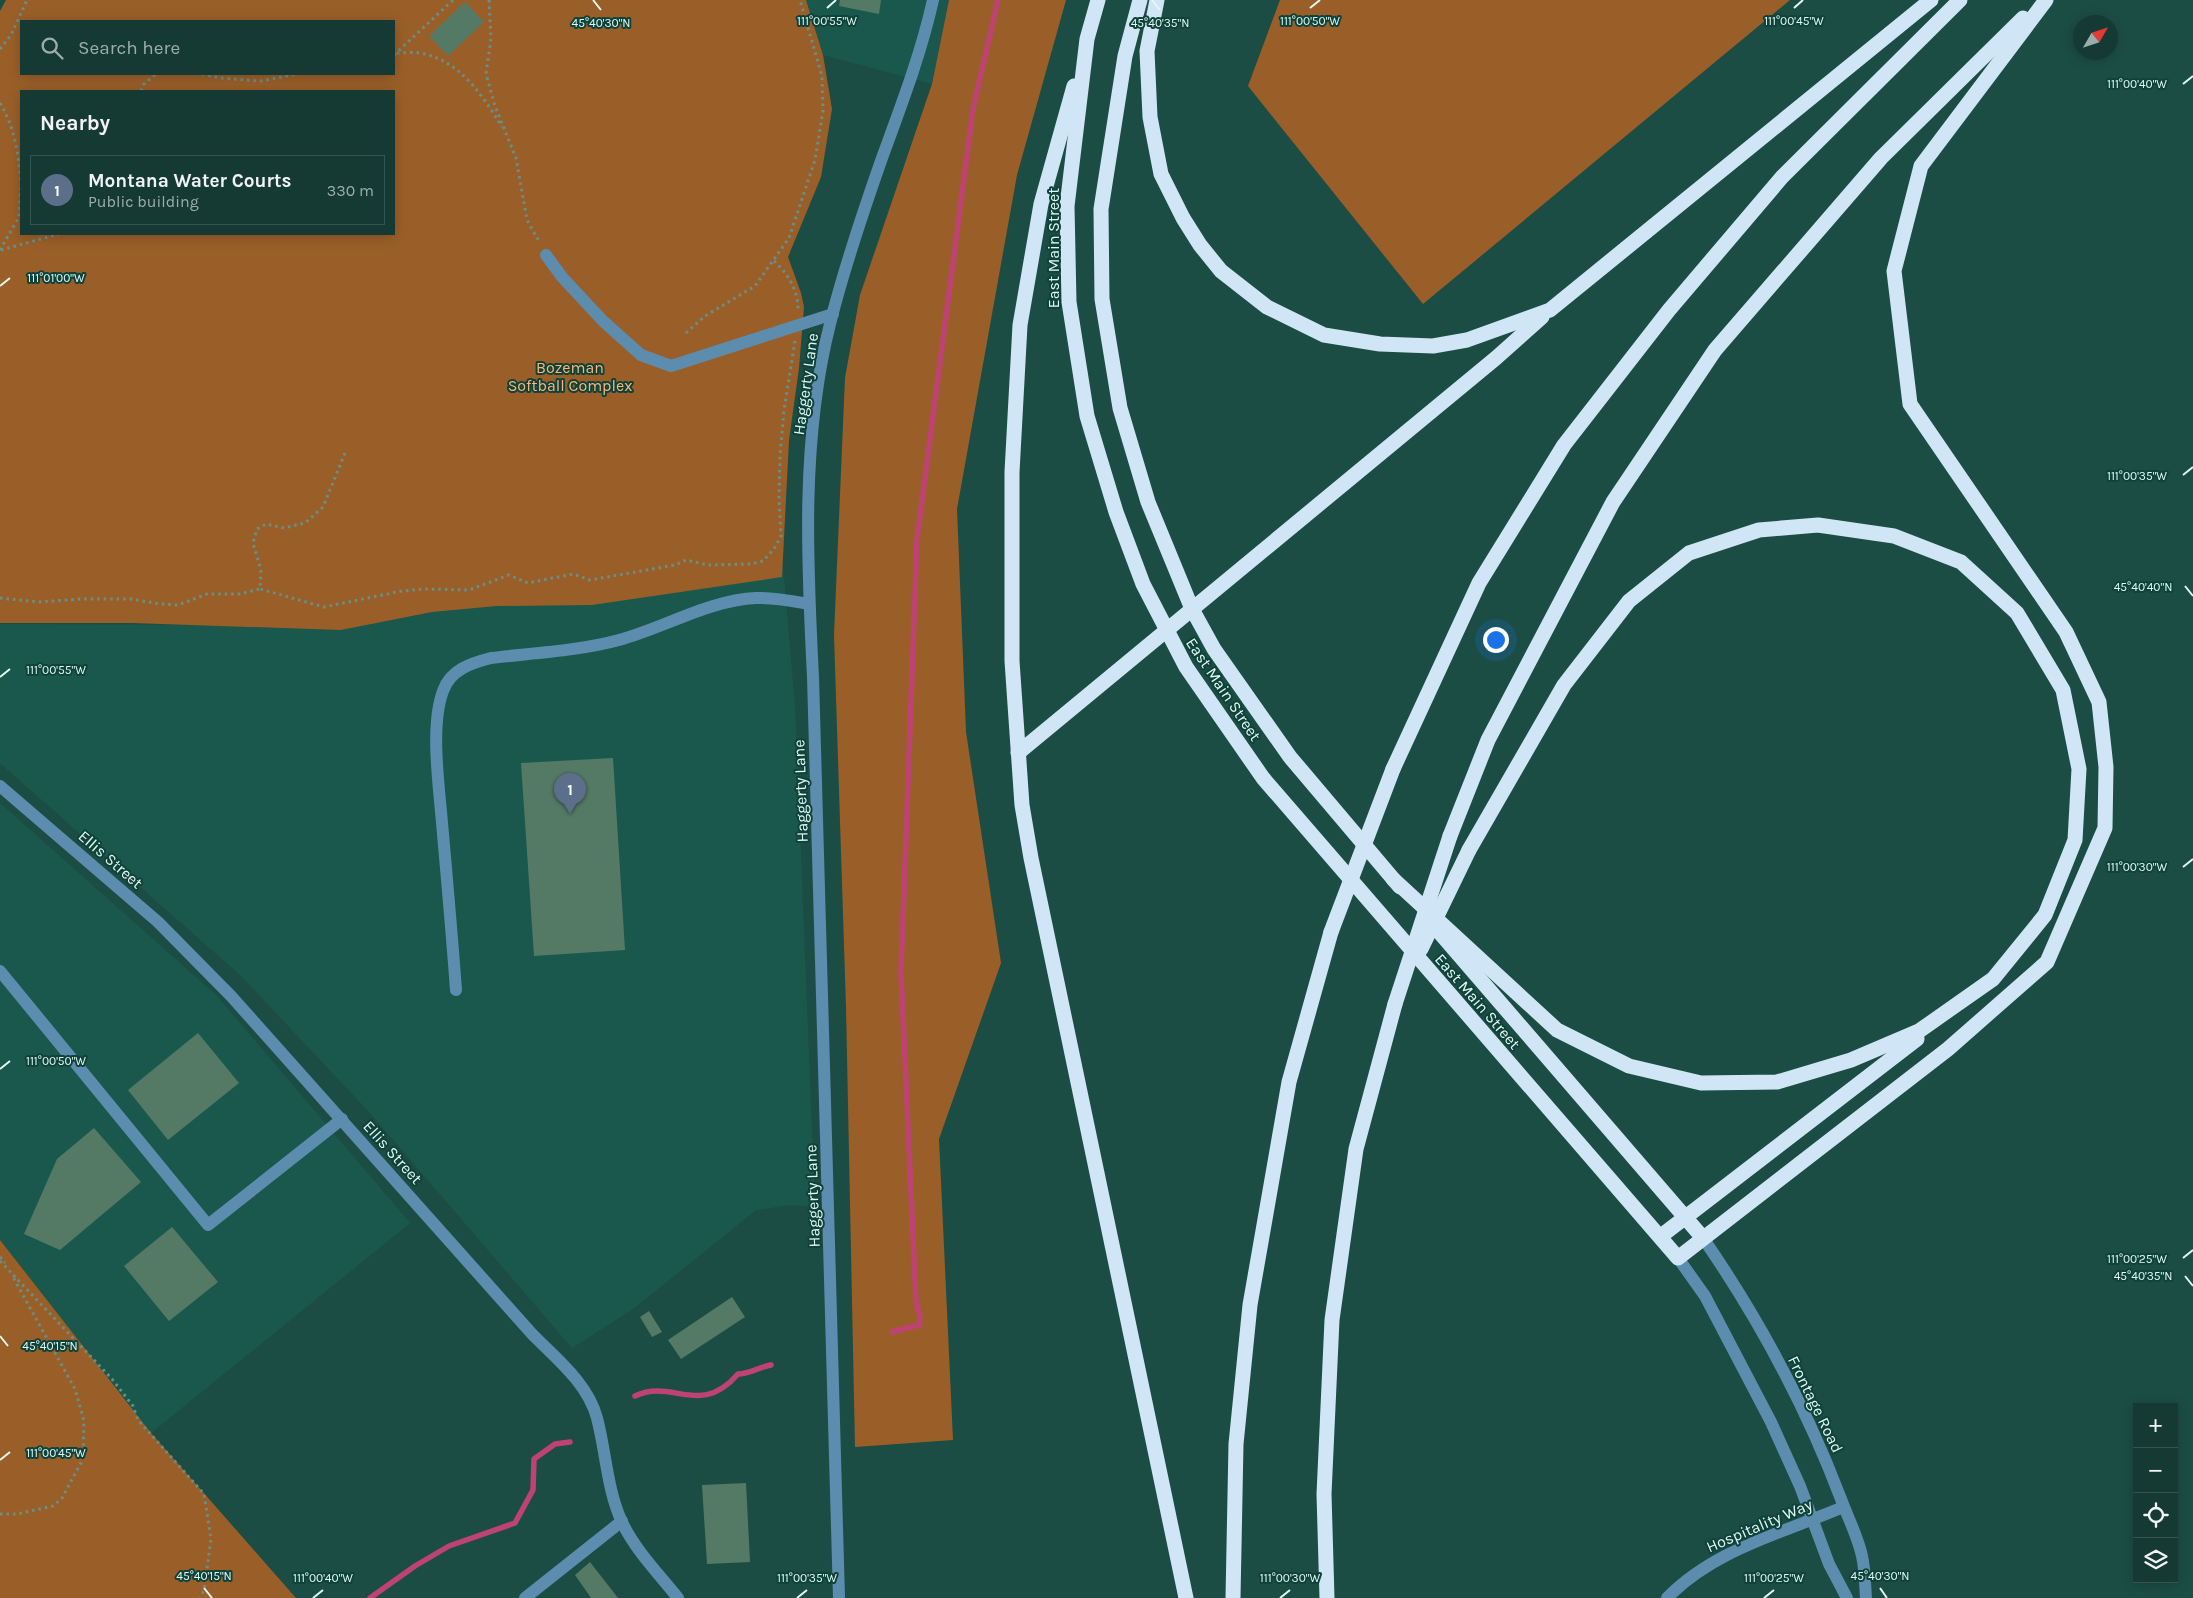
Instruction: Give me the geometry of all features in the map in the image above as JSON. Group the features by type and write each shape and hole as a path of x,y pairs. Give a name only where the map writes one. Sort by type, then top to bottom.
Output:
{"highway":[{"name":"East Main Street","path":"1098,0 1087,39 1067,206 1069,302 1088,416 1119,521 1143,584 1165,631 1186,667 1263,778 1661,1236 1678,1258"},
{"name":"East Main Street","path":"1140,0 1125,56 1101,208 1102,299 1120,408 1148,502 1192,609 1214,649 1290,757 1703,1238"},
{"path":"1157,0 1146,52 1150,117 1161,174 1183,218 1200,245 1221,270 1244,289 1267,307 1324,335 1380,344 1434,346 1467,340 1550,310"},
{"path":"1018,752 1488,364 1550,310 1931,0"},
{"path":"1233,1598 1236,1444 1250,1305 1288,1082 1331,932 1393,769 1479,583 1564,445 1669,310 1782,177 1960,0"},
{"path":"1327,1598 1324,1494 1332,1320 1356,1149 1395,1004 1450,836 1488,740 1612,502 1715,350 1881,158 2041,0"},
{"path":"1678,1258 1948,1049 2047,962 2104,828 2106,767 2099,702 2066,632 1910,404 1894,272 1921,166 2046,0"},
{"path":"1087,39 1041,204 1020,325 1012,472 1012,661 1022,805 1031,858 1186,1598"},
{"path":"1395,1004 1468,850 1564,685 1629,601 1688,553 1759,530 1818,525 1894,536 1961,562 2017,613 2063,690 2078,769 2075,840 2045,915 1993,979 1661,1236"},
{"path":"1393,879 1556,1030 1629,1066 1701,1083 1777,1082 1851,1060 1919,1031 1993,979"}],"street":[{"name":"Haggerty Lane","path":"840,1598 813,677 809,604 808,533 812,448 819,382 833,314 878,172 918,59 933,0"},
{"path":"546,255 562,277 609,327 641,355 671,366 833,314"},
{"path":"456,990 436,749 439,706 443,690 451,677 462,668 476,662 491,658 599,645 658,628 711,607 743,599 758,597 809,604"},
{"name":"Ellis Street","path":"0,786 158,922 231,996 533,1335 568,1370 585,1392 597,1416 613,1492 622,1521 634,1542 678,1598"},
{"path":"0,971 208,1225 342,1119"},
{"name":"Frontage Road","path":"1703,1238 1731,1278 1757,1322 1802,1407 1844,1506 1862,1557 1866,1598"},
{"path":"1678,1258 1705,1296 1771,1422 1813,1520 1829,1564 1847,1598"},
{"name":"Hospitality Way","path":"1667,1598 1693,1574 1738,1549 1844,1506"},
{"path":"525,1598 622,1521"}],"path":[{"path":"0,49 11,35 27,0"},
{"path":"395,54 453,0"},
{"path":"489,0 492,38 486,74 495,106 516,158 527,220 546,255"},
{"path":"686,333 705,316 755,286 789,238 815,160 823,111 822,76 800,0"},
{"path":"395,54 420,53 443,60 467,78 483,97 507,135"},
{"path":"141,90 144,84 155,75"},
{"path":"206,75 220,78 261,81 293,75"},
{"path":"0,103 8,117 17,142 20,171"},
{"path":"0,250 19,217 20,202"},
{"path":"0,250 55,235"},
{"path":"0,598 39,602 80,599 131,600 178,605 207,594 240,594 260,589 324,607 402,591 425,589 469,590 509,575 528,583 573,574 590,580 675,565 686,560 708,565 751,564 763,561 774,549 781,536 779,498 780,456 798,305 785,271 774,261"},
{"path":"260,589 261,570 253,543 257,528 266,524 284,528 305,523 322,507 345,453"},
{"path":"0,1257 10,1270 75,1389 84,1421 83,1460 62,1498 53,1506 17,1514 0,1514"},
{"path":"0,1261 112,1379 133,1406 138,1420 204,1494 211,1539 204,1590 200,1598"}],"shaded area":[{"path":"806,0 949,0 932,84 823,55"},
{"path":"783,567 795,706 815,1207 791,1205 756,1210 633,1309 572,1348 371,1114 240,975 0,763 0,624 201,625 341,630 432,612 497,606"},
{"path":"0,803 217,996 410,1223 151,1433 0,1240"}],"green space":[{"name":"Bozeman Softball Complex","path":"6,0 806,0 823,55 832,109 821,177 788,257 804,307 799,368 789,440 782,577 592,605 497,606 432,612 341,630 132,623 0,623 0,11"},
{"path":"949,0 1066,0 1017,175 957,509 966,732 1001,963 939,1139 953,1440 855,1447 846,1007 834,635 845,378 860,295 932,84"},
{"path":"1280,0 1790,0 1423,304 1248,86"},
{"path":"0,1240 151,1433 296,1598 0,1598"}],"building":[{"path":"840,0 881,0 879,14 839,6"},
{"path":"465,2 484,22 448,56 429,36"},
{"path":"613,758 625,950 534,956 521,763"},
{"path":"198,1033 239,1083 168,1140 128,1090"},
{"path":"94,1128 141,1182 60,1250 24,1234 57,1159"},
{"path":"172,1227 218,1282 169,1321 124,1266"},
{"path":"732,1297 745,1317 681,1359 668,1340"},
{"path":"649,1311 662,1332 652,1337 640,1317"},
{"path":"746,1483 750,1562 707,1564 702,1485"},
{"path":"590,1562 618,1598 591,1598 575,1575"}],"waterway":[{"path":"892,1332 919,1325 920,1316 916,1302 901,973 917,539 973,109 998,0"},
{"path":"635,1396 662,1391 699,1396 724,1387 738,1374 771,1365"},
{"path":"370,1598 415,1566 449,1546 515,1523 533,1490 534,1459 555,1444 570,1442"}],"place":[{"name":"Montana Water Courts","path":"570,814"}]}
